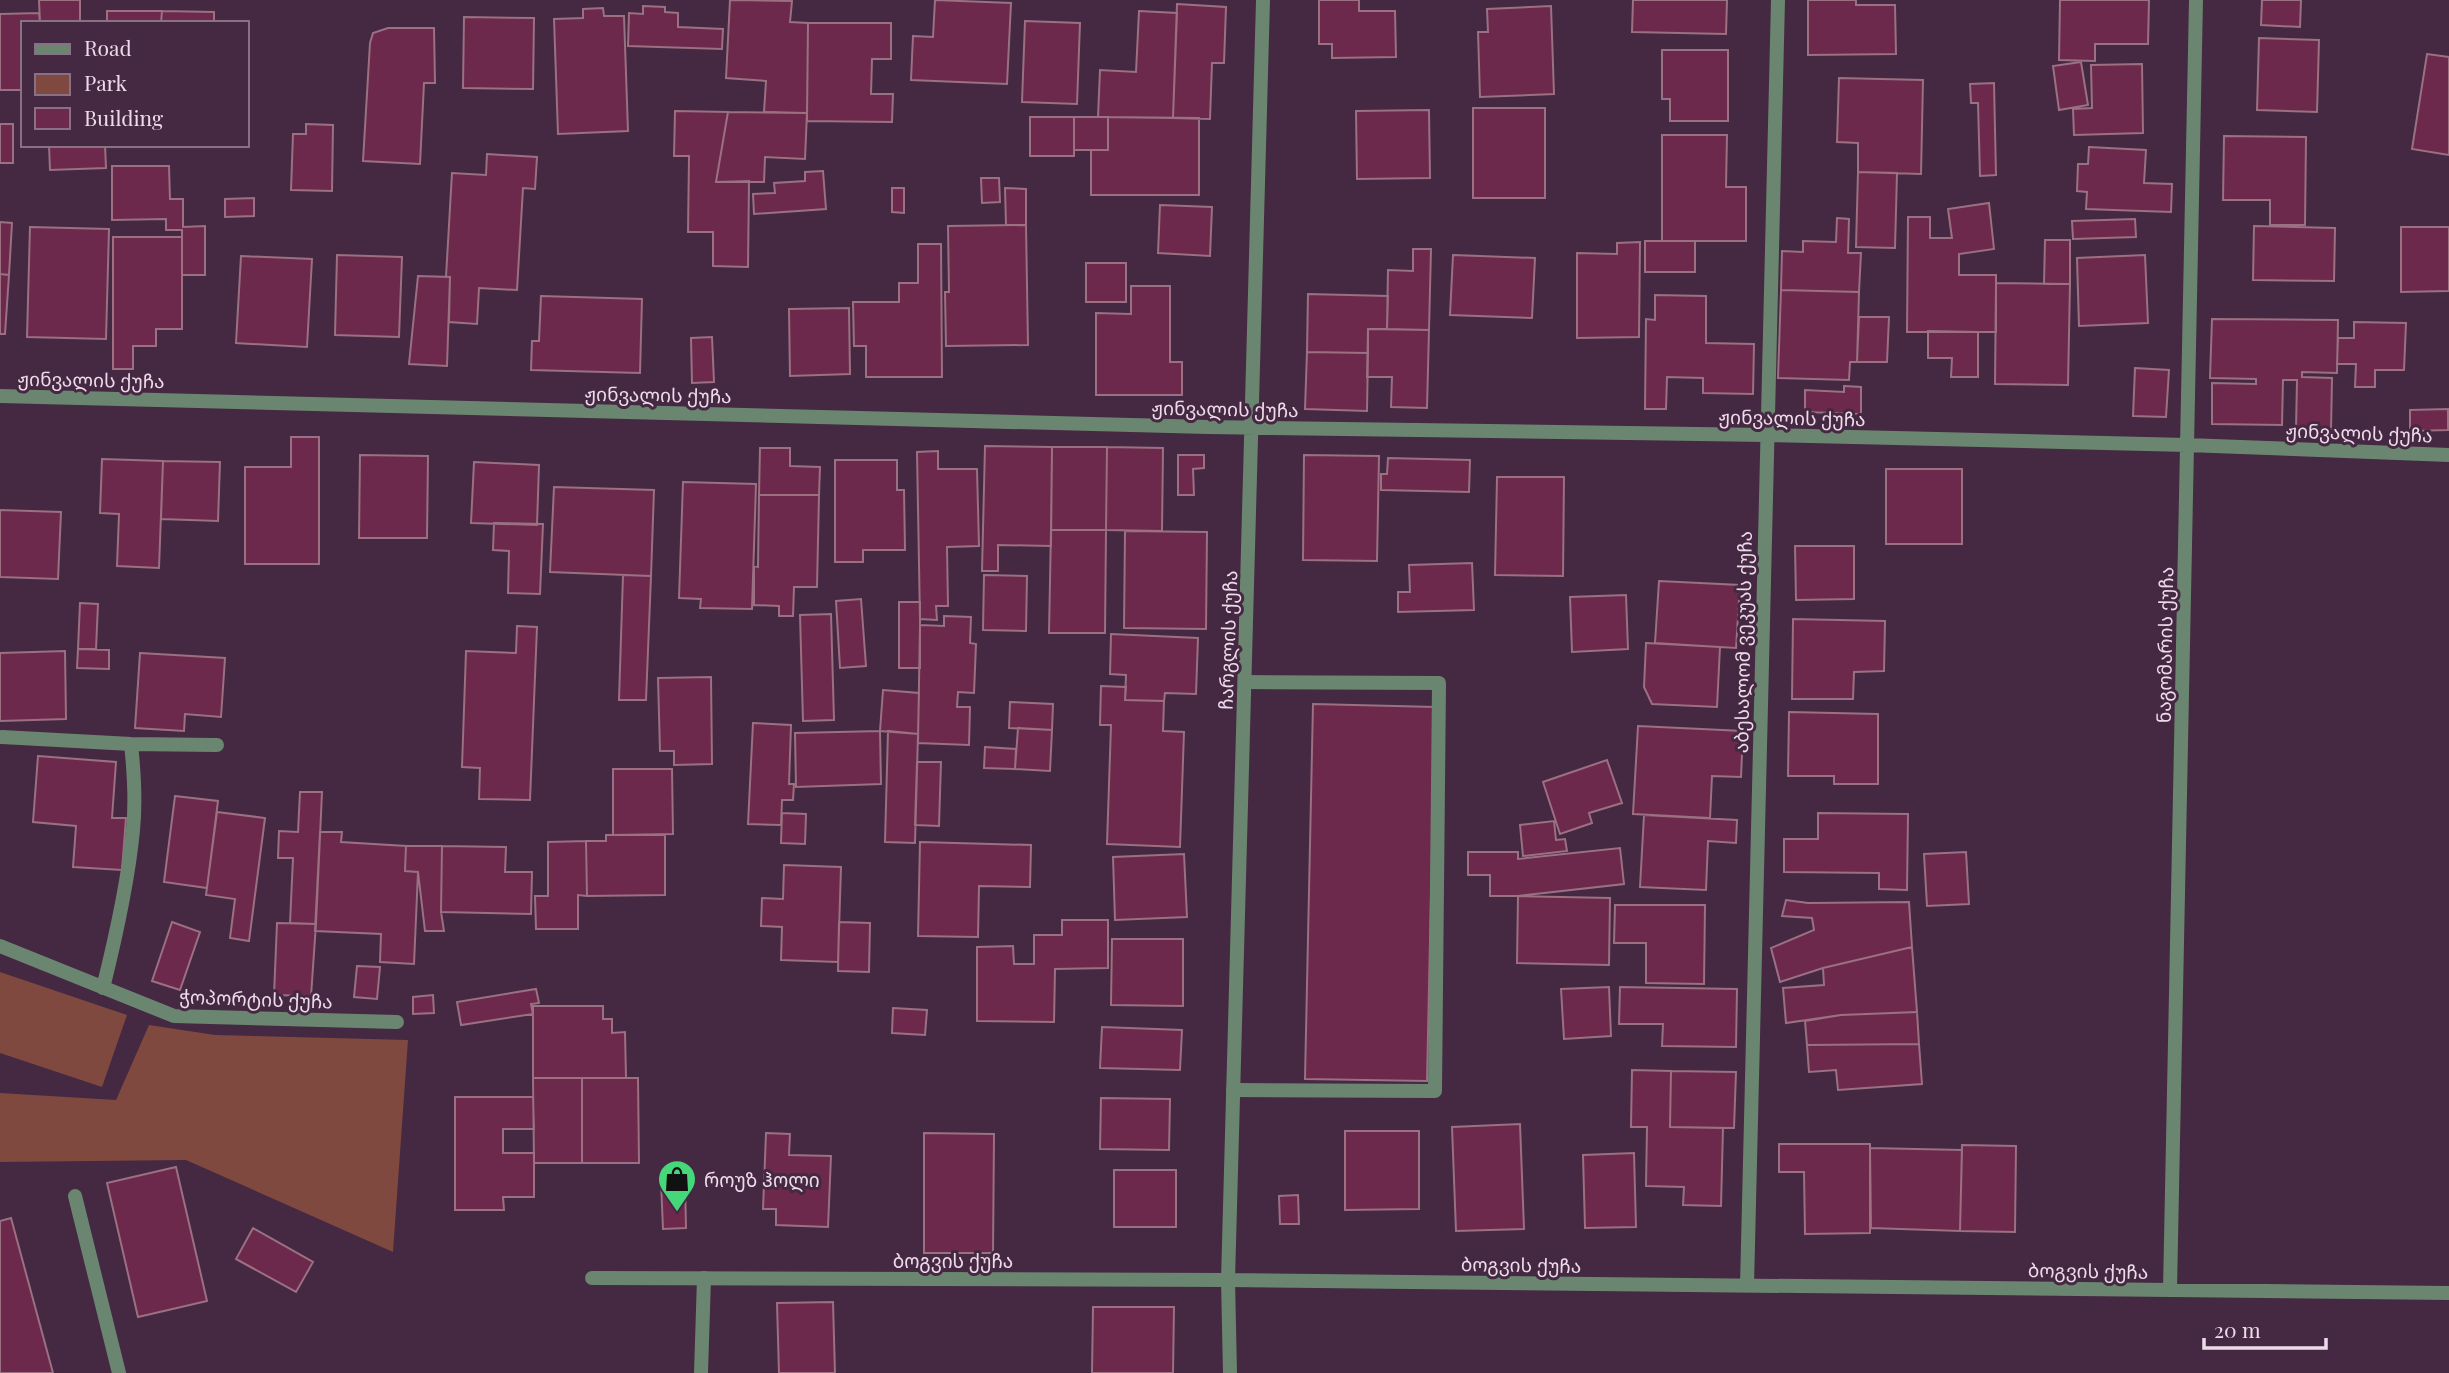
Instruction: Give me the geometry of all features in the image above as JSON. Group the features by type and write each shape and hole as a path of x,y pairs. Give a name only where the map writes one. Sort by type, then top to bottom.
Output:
{"street":[{"name":"ჩარგლის ქუჩა","path":"1230,1373 1228,1280 1263,0"},
{"name":"აბესალომ ვეკუას ქუჩა","path":"1747,1286 1778,0"},
{"name":"ნაგომარის ქუჩა","path":"2170,1290 2196,0"},
{"name":"ჟინვალის ქუჩა","path":"0,396 1253,428 1766,435 2187,445 2449,455"},
{"path":"1233,1090 1435,1091 1439,683 1245,682"},
{"path":"2,737 131,744 217,745"},
{"path":"103,988 120,918 133,829 135,784 131,744"},
{"name":"ჭოპორტის ქუჩა","path":"0,946 174,1016 397,1022"},
{"path":"75,1196 119,1373"},
{"name":"ბოგვის ქუჩა","path":"592,1278 1228,1280 2449,1293"},
{"path":"701,1373 704,1278"}],"green space":[{"path":"0,972 127,1015 102,1087 0,1053"},
{"path":"149,1025 215,1035 408,1040 393,1252 186,1160 0,1162 0,1093 116,1100"}],"building":[{"path":"39,0 80,0 80,21 40,21"},
{"path":"730,0 792,1 790,22 808,23 807,113 764,112 766,81 726,78"},
{"path":"935,0 1011,3 1007,84 911,80 913,36 933,37"},
{"path":"1319,0 1359,0 1359,11 1395,11 1396,57 1332,58 1332,44 1319,44"},
{"path":"1633,0 1727,0 1726,34 1632,32"},
{"path":"1808,0 1856,0 1856,5 1895,5 1896,54 1808,55"},
{"path":"2060,0 2149,0 2148,44 2095,44 2095,61 2059,60"},
{"path":"2262,0 2301,0 2300,27 2261,25"},
{"path":"1177,4 1226,7 1224,63 1212,63 1210,119 1173,118"},
{"path":"643,6 665,7 665,12 678,13 678,27 723,29 722,49 628,46 629,13 643,14"},
{"path":"1551,6 1554,94 1480,97 1478,32 1488,32 1487,9"},
{"path":"603,8 604,16 624,16 628,131 558,134 554,19 583,18 583,9"},
{"path":"107,11 162,11 161,21 107,21"},
{"path":"162,11 214,12 214,21 161,21"},
{"path":"1139,11 1177,13 1173,118 1098,117 1100,70 1136,72"},
{"path":"39,13 40,21 21,21 21,90 0,90 0,14"},
{"path":"464,17 534,18 533,89 463,88"},
{"path":"1025,21 1080,23 1077,104 1022,102"},
{"path":"808,23 891,23 891,59 872,59 871,94 893,94 892,122 807,121"},
{"path":"388,28 434,28 435,83 424,83 420,164 363,161 370,43 373,33"},
{"path":"2259,38 2319,40 2317,112 2257,110"},
{"path":"1662,50 1728,50 1728,121 1670,121 1670,99 1662,99"},
{"path":"2427,54 2449,57 2449,155 2412,149"},
{"path":"2081,62 2088,105 2059,110 2053,66"},
{"path":"2142,64 2143,133 2074,135 2073,109 2092,108 2091,65"},
{"path":"1839,78 1923,80 1921,174 1858,172 1858,143 1837,142"},
{"path":"1994,83 1996,175 1980,176 1978,103 1971,103 1970,84"},
{"path":"1473,108 1545,108 1545,198 1473,198"},
{"path":"1429,110 1430,178 1357,179 1356,111"},
{"path":"675,111 728,112 716,182 749,181 748,267 713,266 713,232 688,232 689,156 674,156"},
{"path":"728,112 807,113 805,159 765,157 764,182 716,182"},
{"path":"1030,117 1074,117 1074,156 1030,156"},
{"path":"1074,117 1108,117 1108,150 1074,150"},
{"path":"1108,117 1199,118 1199,195 1091,195 1091,150 1108,150"},
{"path":"0,124 13,124 13,163 0,163"},
{"path":"306,124 333,125 332,191 291,190 293,134 306,134"},
{"path":"1662,135 1727,135 1726,187 1746,187 1746,241 1662,241"},
{"path":"2224,136 2306,137 2305,225 2270,225 2270,200 2223,200"},
{"path":"49,147 105,147 106,168 50,170"},
{"path":"2089,147 2146,150 2144,183 2172,184 2171,212 2086,209 2087,192 2077,191 2078,164 2088,164"},
{"path":"487,154 537,157 535,189 523,188 517,290 479,288 477,324 449,322 450,277 446,277 452,173 486,175"},
{"path":"112,166 169,166 170,199 183,199 183,227 205,226 205,275 182,275 182,230 166,230 166,219 112,220"},
{"path":"823,171 826,209 754,214 753,194 775,193 774,183 805,181 805,172"},
{"path":"1858,172 1897,173 1895,248 1856,247"},
{"path":"981,178 999,178 1000,202 982,203"},
{"path":"892,188 904,188 904,213 892,212"},
{"path":"1005,188 1026,189 1026,225 1006,225"},
{"path":"254,198 254,216 225,217 225,199"},
{"path":"1989,203 1994,249 1959,254 1959,275 1996,275 1996,332 1907,332 1908,217 1930,217 1930,238 1952,238 1948,209"},
{"path":"1160,205 1212,207 1210,256 1158,253"},
{"path":"1837,218 1849,219 1848,253 1861,253 1859,292 1781,290 1782,251 1803,252 1803,241 1836,242"},
{"path":"2135,219 2136,237 2073,239 2072,221"},
{"path":"0,222 12,223 9,275 0,274"},
{"path":"1026,225 1028,345 946,346 948,226"},
{"path":"2254,226 2335,228 2334,281 2253,280"},
{"path":"30,227 109,229 106,339 27,337"},
{"path":"2401,227 2449,227 2449,291 2401,292"},
{"path":"113,237 182,237 182,329 156,329 156,346 133,346 133,369 113,369"},
{"path":"2045,240 2070,240 2070,284 2044,284"},
{"path":"1645,241 1695,241 1695,272 1645,272"},
{"path":"1640,242 1639,337 1577,338 1577,253 1617,254 1617,243"},
{"path":"918,244 941,244 942,377 866,377 866,346 854,346 853,302 899,302 899,283 918,283"},
{"path":"1413,249 1431,249 1429,330 1387,329 1388,270 1413,271"},
{"path":"337,255 402,257 399,337 335,335"},
{"path":"1453,255 1535,258 1532,318 1450,315"},
{"path":"2145,255 2148,323 2079,326 2077,258"},
{"path":"241,256 312,259 307,347 236,343"},
{"path":"1086,263 1126,263 1126,302 1086,302"},
{"path":"0,274 9,275 5,334 0,334"},
{"path":"418,276 450,277 447,366 409,364"},
{"path":"1996,283 2070,284 2068,385 1995,384"},
{"path":"1131,286 1170,286 1170,362 1182,362 1182,395 1096,395 1096,313 1131,314"},
{"path":"1781,290 1859,292 1857,362 1850,362 1849,380 1778,378"},
{"path":"1308,294 1388,296 1387,329 1368,329 1368,353 1307,352"},
{"path":"1655,295 1706,296 1706,343 1754,344 1753,394 1703,393 1703,378 1667,377 1666,409 1645,409 1646,319 1655,320"},
{"path":"541,296 642,299 640,373 531,370 532,341 539,341"},
{"path":"849,308 850,374 790,376 789,309"},
{"path":"1859,317 1889,317 1887,362 1857,362"},
{"path":"2212,319 2338,320 2337,373 2302,372 2302,377 2332,378 2331,431 2296,430 2297,380 2283,380 2282,425 2212,424 2212,383 2256,384 2256,379 2210,378"},
{"path":"2354,322 2406,323 2404,370 2375,370 2375,387 2355,387 2356,364 2337,364 2338,338 2354,338"},
{"path":"1368,329 1429,330 1427,408 1391,407 1392,377 1367,377"},
{"path":"1928,331 1978,332 1978,377 1951,377 1952,358 1928,358"},
{"path":"712,337 714,382 692,383 691,338"},
{"path":"1307,352 1368,353 1367,411 1305,409"},
{"path":"2135,368 2169,370 2166,417 2133,416"},
{"path":"1844,386 1861,387 1861,414 1805,412 1805,390 1844,392"},
{"path":"2448,409 2448,430 2410,431 2410,410"},
{"path":"291,437 319,437 319,564 245,564 245,467 291,467"},
{"path":"985,446 1052,447 1051,546 998,545 998,571 982,571"},
{"path":"1052,447 1107,447 1106,530 1051,530"},
{"path":"1107,447 1163,448 1162,531 1106,530"},
{"path":"760,448 790,448 790,466 820,467 819,495 759,495"},
{"path":"938,451 938,469 977,469 979,546 947,547 948,606 936,606 937,620 920,619 917,452"},
{"path":"360,455 428,456 427,538 359,538"},
{"path":"1178,455 1204,455 1204,468 1193,469 1194,495 1178,495"},
{"path":"1304,455 1379,456 1377,561 1303,560"},
{"path":"1388,458 1470,460 1469,492 1381,490 1381,474 1387,474"},
{"path":"102,459 163,461 159,568 117,566 119,514 100,513"},
{"path":"835,460 897,460 897,490 904,490 905,550 863,550 863,562 835,562"},
{"path":"163,461 220,462 218,521 161,519"},
{"path":"474,462 539,465 537,525 471,523"},
{"path":"1886,469 1962,469 1962,544 1886,544"},
{"path":"1497,477 1564,477 1563,576 1495,575"},
{"path":"683,482 756,484 752,609 700,608 701,599 679,598"},
{"path":"554,487 654,490 651,576 550,572"},
{"path":"759,495 819,495 817,587 794,587 793,616 779,616 779,606 754,605 754,566 758,567"},
{"path":"0,510 61,512 58,579 0,577"},
{"path":"494,523 543,524 540,594 508,593 509,551 493,550"},
{"path":"1051,530 1106,530 1105,633 1049,633"},
{"path":"1125,531 1207,532 1206,629 1124,628"},
{"path":"1795,546 1854,546 1854,599 1796,600"},
{"path":"1472,563 1474,610 1398,612 1398,592 1410,592 1409,565"},
{"path":"623,575 651,576 646,700 619,700"},
{"path":"984,575 1027,576 1026,631 983,630"},
{"path":"1659,581 1740,585 1736,648 1655,643"},
{"path":"1626,595 1628,649 1572,652 1570,597"},
{"path":"861,599 866,666 840,668 836,601"},
{"path":"899,602 920,602 920,668 899,668"},
{"path":"80,603 98,604 96,649 78,649"},
{"path":"831,614 834,720 803,721 800,615"},
{"path":"944,616 971,617 970,643 976,644 974,693 958,692 957,707 970,707 969,745 918,743 920,625 944,626"},
{"path":"1793,619 1885,621 1884,671 1854,672 1853,699 1792,699"},
{"path":"517,626 537,627 530,800 479,799 480,768 462,767 466,651 516,653"},
{"path":"1111,634 1198,638 1196,694 1165,693 1164,701 1125,700 1126,675 1110,674"},
{"path":"1646,643 1720,647 1717,707 1652,704 1644,687"},
{"path":"78,649 109,650 109,669 77,668"},
{"path":"65,651 66,719 0,721 0,653"},
{"path":"140,653 225,658 221,717 185,714 184,731 135,728"},
{"path":"711,677 712,764 674,765 674,751 660,751 658,678"},
{"path":"1101,686 1126,687 1125,700 1164,701 1163,731 1184,732 1180,847 1107,844 1111,725 1100,725"},
{"path":"883,690 919,693 918,734 880,731"},
{"path":"1010,702 1053,704 1052,730 1009,728"},
{"path":"1313,704 1435,707 1427,1081 1305,1079"},
{"path":"1789,712 1878,714 1878,784 1834,784 1834,776 1788,776"},
{"path":"753,723 791,725 789,784 794,784 793,800 782,800 781,825 748,824"},
{"path":"1638,726 1743,731 1741,777 1712,776 1710,818 1633,814"},
{"path":"1018,728 1052,730 1050,771 1015,769"},
{"path":"880,731 881,784 796,787 795,733"},
{"path":"888,731 918,734 915,843 885,842"},
{"path":"985,747 1016,749 1015,769 984,768"},
{"path":"38,756 116,762 112,818 126,818 122,870 73,867 76,826 33,822"},
{"path":"1607,760 1622,803 1589,813 1592,823 1560,834 1543,782"},
{"path":"917,762 941,762 939,826 915,825"},
{"path":"613,769 672,769 673,834 613,835"},
{"path":"300,792 322,792 316,924 290,923 293,858 278,858 279,831 298,832"},
{"path":"175,796 218,801 207,888 164,882"},
{"path":"217,812 265,818 249,941 230,938 235,899 206,895"},
{"path":"782,813 806,814 805,844 781,843"},
{"path":"1818,813 1908,814 1907,890 1879,889 1879,873 1784,872 1784,839 1818,839"},
{"path":"1644,815 1737,820 1736,843 1708,841 1706,890 1640,887"},
{"path":"1554,821 1556,840 1565,839 1567,851 1523,856 1520,825"},
{"path":"320,832 342,832 341,842 406,846 405,871 418,872 414,964 380,962 381,934 315,931"},
{"path":"606,835 665,835 665,895 587,896 586,841 606,841"},
{"path":"586,841 587,896 578,895 578,929 536,929 535,896 548,896 548,842"},
{"path":"920,842 1031,845 1030,887 979,886 978,937 918,936"},
{"path":"406,846 442,846 441,912 444,931 425,931 418,872 405,871"},
{"path":"442,846 506,847 505,872 532,872 531,914 441,912"},
{"path":"1620,848 1624,884 1518,896 1490,896 1490,875 1468,875 1468,852 1518,852 1518,859"},
{"path":"1966,852 1969,904 1927,906 1924,854"},
{"path":"1184,854 1187,917 1115,920 1113,857"},
{"path":"784,865 841,867 838,962 781,960 782,927 761,926 762,898 783,899"},
{"path":"1518,896 1610,898 1609,965 1517,963"},
{"path":"1786,900 1808,903 1909,902 1912,947 1823,968 1780,982 1771,948 1814,930 1812,918 1782,916"},
{"path":"1615,905 1705,905 1704,984 1646,983 1646,943 1614,943"},
{"path":"1062,920 1108,920 1108,968 1055,969 1054,1022 977,1021 977,947 1013,946 1014,964 1034,964 1034,935 1062,935"},
{"path":"172,922 200,932 180,990 152,981"},
{"path":"839,922 870,923 869,972 838,971"},
{"path":"277,923 316,924 311,996 274,995"},
{"path":"1112,939 1183,939 1183,1006 1111,1005"},
{"path":"1912,947 1917,1012 1841,1015 1786,1023 1783,988 1824,985 1823,968"},
{"path":"357,966 380,967 377,999 354,997"},
{"path":"1609,987 1611,1036 1564,1039 1561,989"},
{"path":"1620,987 1737,989 1736,1047 1662,1046 1663,1024 1619,1024"},
{"path":"536,989 539,1003 531,1004 533,1014 461,1025 457,1002"},
{"path":"433,995 434,1013 413,1014 413,997"},
{"path":"533,1006 603,1006 603,1019 612,1019 612,1033 625,1032 626,1078 533,1078"},
{"path":"893,1008 927,1010 925,1035 892,1033"},
{"path":"1917,1012 1919,1044 1807,1045 1805,1021 1841,1015"},
{"path":"1102,1027 1182,1030 1180,1070 1100,1068"},
{"path":"1919,1044 1922,1084 1838,1090 1836,1070 1809,1072 1807,1045"},
{"path":"1632,1070 1671,1071 1670,1127 1723,1128 1721,1206 1683,1205 1684,1187 1646,1186 1647,1127 1631,1127"},
{"path":"1671,1071 1736,1072 1734,1128 1670,1127"},
{"path":"533,1078 582,1078 582,1163 534,1163"},
{"path":"582,1078 638,1078 639,1163 582,1163"},
{"path":"455,1097 533,1097 534,1129 503,1129 503,1153 534,1153 534,1197 503,1197 504,1210 455,1210"},
{"path":"1101,1098 1170,1099 1169,1150 1100,1149"},
{"path":"1520,1124 1524,1229 1456,1231 1452,1127"},
{"path":"1345,1131 1419,1131 1419,1209 1345,1210"},
{"path":"766,1133 790,1134 789,1155 831,1156 828,1227 776,1225 776,1209 763,1209"},
{"path":"924,1133 994,1134 993,1253 924,1253"},
{"path":"1779,1144 1870,1144 1870,1233 1805,1234 1804,1172 1779,1172"},
{"path":"1962,1145 2016,1146 2015,1232 1960,1231"},
{"path":"1870,1148 1962,1150 1960,1231 1871,1228"},
{"path":"1634,1153 1636,1227 1585,1228 1583,1155"},
{"path":"176,1167 207,1301 138,1317 107,1183"},
{"path":"1114,1170 1176,1170 1176,1227 1114,1227"},
{"path":"685,1180 686,1228 663,1229 661,1182"},
{"path":"1298,1195 1299,1224 1280,1224 1279,1196"},
{"path":"11,1218 53,1373 0,1373 0,1221"},
{"path":"253,1228 313,1262 296,1292 236,1259"},
{"path":"833,1302 835,1373 779,1373 777,1303"},
{"path":"1093,1307 1174,1307 1173,1373 1092,1373"}],"place":[{"name":"როუზ ჰოლი","path":"677,1213"}]}
